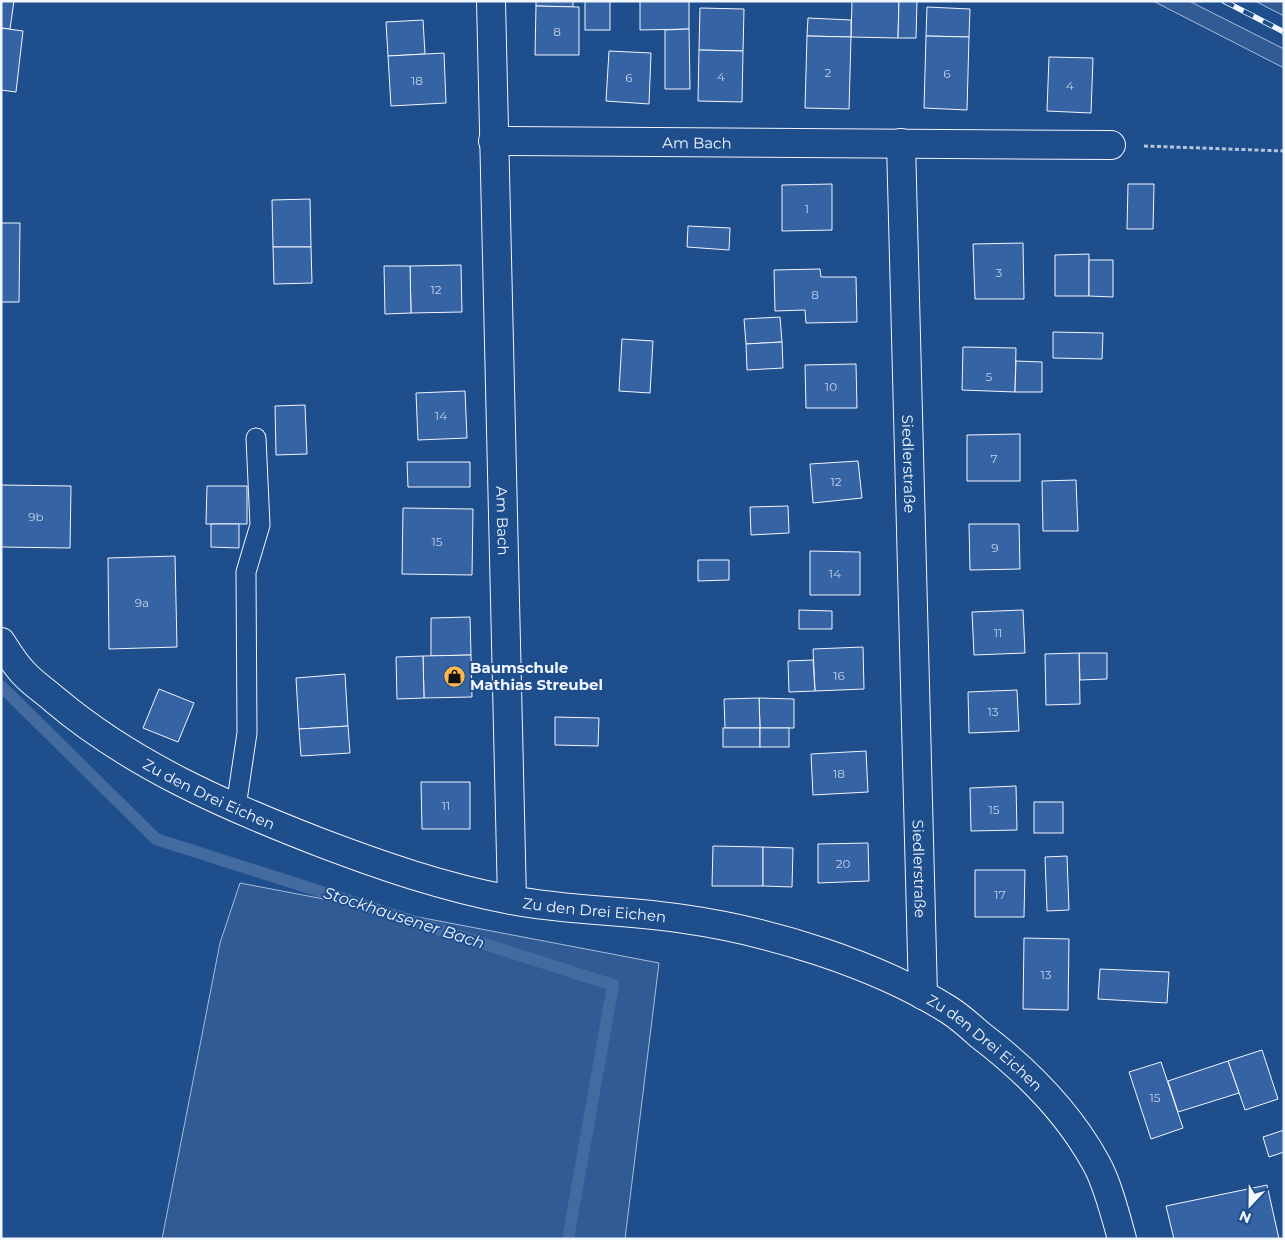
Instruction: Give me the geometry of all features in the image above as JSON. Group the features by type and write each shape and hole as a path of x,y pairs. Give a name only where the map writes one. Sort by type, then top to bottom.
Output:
{"street":[{"name":"Am Bach","path":"491,1 512,900"},
{"name":"Am Bach","path":"494,141 901,143"},
{"path":"901,143 1111,145"},
{"name":"Siedlerstraße","path":"901,143 923,995"},
{"name":"Zu den Drei Eichen","path":"1,642 21,671 82,722 135,756 206,795 273,824 372,862 455,887 512,900 684,919 748,931 864,967 923,995 951,1011 1010,1058 1057,1105 1097,1164 1122,1239"}],"lane":[{"path":"236,808 247,733 246,572 260,525 256,438"}],"path":[{"path":"1111,145 1284,151"}],"shaded area":[{"path":"1153,1 1189,1 1284,49 1284,68"},
{"path":"1255,1 1284,1 1284,16"},
{"path":"240,883 659,963 625,1239 162,1239 220,943"}],"building":[{"path":"1,1 14,1 10,29 1,28"},
{"path":"536,1 573,1 573,7 536,6"},
{"path":"585,1 610,1 610,30 585,30"},
{"path":"640,1 689,1 689,29 640,30"},
{"path":"852,1 899,1 898,38 851,37"},
{"path":"899,1 917,1 916,38 898,38"},
{"path":"536,6 579,7 579,55 535,55"},
{"path":"927,7 970,9 969,37 926,36"},
{"path":"700,8 744,9 743,51 699,50"},
{"path":"808,18 851,20 851,37 807,36"},
{"path":"423,20 425,54 388,56 386,22"},
{"path":"1,28 23,31 16,92 1,90"},
{"path":"689,29 690,89 665,89 665,30"},
{"path":"807,36 851,37 849,109 805,108"},
{"path":"926,36 969,37 967,110 924,108"},
{"path":"699,50 743,51 742,102 698,101"},
{"path":"609,51 651,53 649,104 606,101"},
{"path":"444,53 446,103 391,106 388,56"},
{"path":"1049,57 1093,58 1091,113 1047,111"},
{"path":"832,184 832,230 782,231 782,185"},
{"path":"1128,184 1154,184 1153,229 1127,229"},
{"path":"310,199 311,247 273,247 272,200"},
{"path":"1,223 20,223 19,302 1,302"},
{"path":"688,226 730,228 729,250 687,247"},
{"path":"1023,243 1024,299 975,299 973,244"},
{"path":"273,247 311,247 312,283 274,284"},
{"path":"1089,254 1089,296 1055,296 1055,255"},
{"path":"1089,260 1113,260 1113,297 1089,296"},
{"path":"461,265 462,312 411,313 410,266"},
{"path":"384,266 410,266 411,313 385,314"},
{"path":"820,269 821,277 856,277 857,322 806,323 805,310 775,311 774,270"},
{"path":"780,317 782,342 746,344 744,319"},
{"path":"1053,332 1103,333 1102,359 1053,358"},
{"path":"622,339 653,341 650,393 619,391"},
{"path":"782,342 783,368 747,370 746,344"},
{"path":"963,347 1016,348 1015,392 962,390"},
{"path":"1016,361 1042,362 1042,392 1015,392"},
{"path":"856,364 857,408 806,408 805,365"},
{"path":"465,391 467,438 418,440 416,393"},
{"path":"305,405 307,454 276,455 275,406"},
{"path":"1020,434 1020,481 967,481 967,435"},
{"path":"858,461 862,498 813,503 810,464"},
{"path":"407,462 470,462 470,487 408,487"},
{"path":"1076,480 1078,531 1043,531 1042,481"},
{"path":"1,485 71,486 70,548 1,547"},
{"path":"207,486 247,486 247,524 206,524"},
{"path":"788,506 789,533 751,535 750,507"},
{"path":"403,508 473,509 472,575 402,574"},
{"path":"211,524 239,524 239,548 211,547"},
{"path":"969,524 1019,524 1020,569 970,570"},
{"path":"810,551 860,552 860,595 810,595"},
{"path":"175,556 177,647 109,649 108,558"},
{"path":"698,560 729,560 729,580 698,581"},
{"path":"799,610 832,611 832,629 799,629"},
{"path":"1023,610 1025,653 974,655 972,612"},
{"path":"470,617 471,655 431,656 431,618"},
{"path":"863,647 864,689 815,691 813,649"},
{"path":"1079,653 1107,653 1107,679 1080,680"},
{"path":"1079,653 1080,704 1046,705 1045,654"},
{"path":"471,655 472,697 424,698 423,656"},
{"path":"423,656 424,698 397,699 396,657"},
{"path":"813,660 815,691 789,692 788,661"},
{"path":"345,674 348,726 299,729 296,678"},
{"path":"159,689 194,703 178,742 143,728"},
{"path":"1017,690 1019,731 969,733 968,692"},
{"path":"759,698 794,699 794,728 760,728"},
{"path":"759,698 760,728 725,728 724,699"},
{"path":"555,717 599,718 598,746 555,745"},
{"path":"348,726 350,753 301,756 299,729"},
{"path":"723,728 760,728 760,747 723,747"},
{"path":"760,728 789,728 789,747 760,747"},
{"path":"866,751 868,792 813,795 811,754"},
{"path":"421,782 470,782 470,829 422,829"},
{"path":"1016,786 1017,830 971,831 970,788"},
{"path":"1034,802 1063,802 1063,833 1034,833"},
{"path":"868,843 869,881 818,883 818,844"},
{"path":"713,846 763,847 763,886 712,886"},
{"path":"763,847 793,848 792,887 763,886"},
{"path":"1067,856 1069,910 1047,911 1045,857"},
{"path":"975,870 1025,870 1024,917 975,917"},
{"path":"1024,938 1069,939 1068,1010 1023,1009"},
{"path":"1100,969 1169,972 1167,1003 1098,999"},
{"path":"1262,1050 1278,1099 1245,1110 1228,1061"},
{"path":"1228,1061 1239,1093 1178,1112 1168,1081"},
{"path":"1161,1062 1183,1128 1151,1139 1129,1072"},
{"path":"1284,1130 1284,1152 1269,1157 1263,1137"},
{"path":"1267,1185 1279,1239 1174,1239 1166,1206"}],"waterway":[{"name":"Stockhausener Bach","path":"1,686 156,839 613,985 568,1239"}],"railway":[{"path":"1224,1 1284,32"}],"place":[{"name":"Baumschule Mathias Streubel","path":"454,676"}]}
